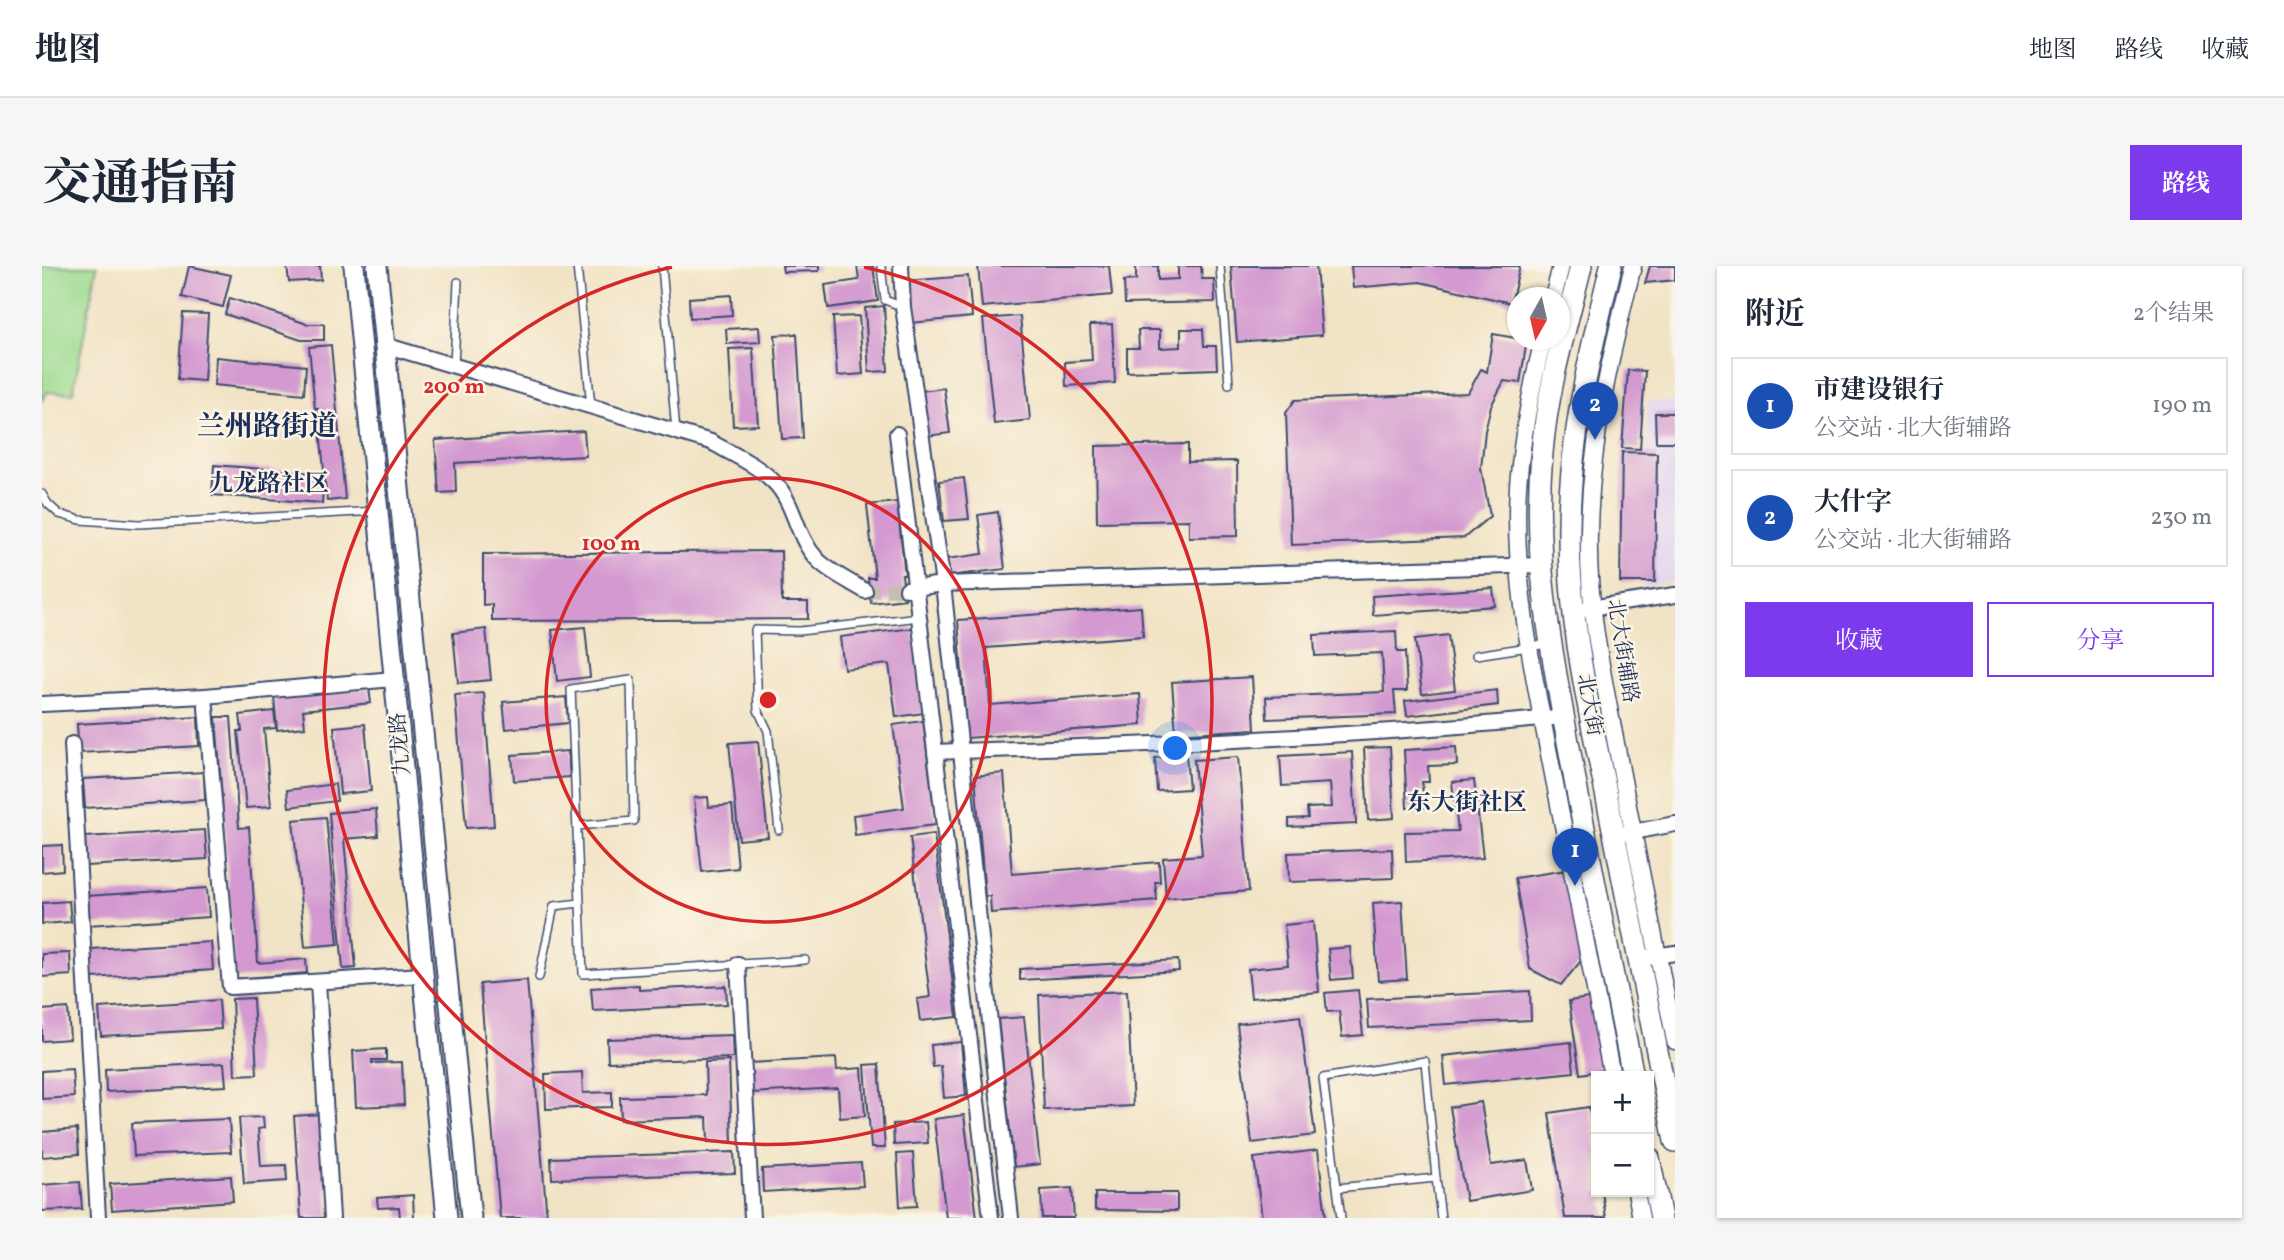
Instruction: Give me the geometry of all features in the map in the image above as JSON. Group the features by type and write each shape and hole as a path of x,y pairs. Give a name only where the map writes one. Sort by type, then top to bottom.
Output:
{"main road":[{"name":"九龙路","path":"354,266 447,1218"},
{"name":"九龙路","path":"377,266 471,1218"},
{"name":"北大街","path":"1581,266 1553,383 1542,451 1539,508 1530,566 1539,645 1553,718 1632,1071"},
{"name":"北大街","path":"1612,266 1589,360 1575,443 1569,528 1648,958 1675,1141"},
{"path":"1654,1183 1661,1218"}],"street":[{"path":"901,266 903,307 943,583 1011,1218"},
{"path":"1555,287 1560,266"},
{"name":"北大街辅路","path":"1583,609 1592,466 1606,381 1633,266"},
{"path":"384,345 711,442 774,481 789,501 796,525 816,559 865,591"},
{"path":"911,589 943,583 1530,566 1518,486 1526,417 1541,350"},
{"path":"897,434 911,589 919,617 991,1218"},
{"path":"1583,609 1675,594"},
{"path":"42,704 205,695 393,679"},
{"path":"205,695 230,987 423,975"},
{"path":"935,752 1154,745 1466,726 1553,718 1611,1071"},
{"path":"72,744 98,1218"},
{"path":"1623,833 1675,824"},
{"path":"1675,953 1648,958 1675,1041"},
{"path":"738,964 752,1218"},
{"path":"318,982 332,1218"},
{"path":"1637,1197 1641,1218"}],"lane":[{"path":"577,266 591,406"},
{"path":"662,266 676,432"},
{"path":"881,266 885,300 903,307"},
{"path":"1220,266 1229,384"},
{"path":"454,365 458,282"},
{"path":"42,494 59,514 80,520 139,524 380,511"},
{"path":"779,830 768,730 758,710 755,630 800,631 919,617"},
{"path":"1476,654 1539,645"},
{"path":"577,826 634,821 631,680 571,689 583,974 805,960"},
{"path":"539,977 554,906 580,903"},
{"path":"1341,1218 1323,1078 1425,1061 1441,1218"},
{"path":"1337,1188 1436,1178"}],"shaded area":[{"path":"1648,402 1675,402 1675,580 1642,587"}],"green space":[{"path":"42,266 97,266 73,393 47,392 42,402"}],"building":[{"path":"189,266 231,275 223,307 182,297"},
{"path":"287,266 320,266 321,280 289,282"},
{"path":"782,266 819,266 819,271 783,272"},
{"path":"857,266 873,266 878,301 828,308 825,285 859,280"},
{"path":"978,266 1109,266 1112,295 982,307"},
{"path":"1136,266 1158,266 1158,280 1178,279 1178,266 1201,266 1202,279 1214,279 1215,302 1125,304 1124,281 1136,280"},
{"path":"1231,266 1316,266 1322,335 1237,342"},
{"path":"1351,266 1520,266 1515,287 1507,287 1507,302 1420,282 1353,288"},
{"path":"1650,266 1675,266 1675,280 1645,283"},
{"path":"968,276 972,317 910,323 906,281"},
{"path":"731,295 732,315 690,318 689,298"},
{"path":"230,298 307,324 324,324 324,340 301,340 225,314"},
{"path":"884,306 888,371 869,372 865,308"},
{"path":"183,313 208,314 204,381 178,379"},
{"path":"859,316 863,374 837,376 833,317"},
{"path":"1020,316 1030,420 994,424 983,319"},
{"path":"1112,324 1115,383 1066,386 1065,362 1092,360 1090,325"},
{"path":"759,327 760,342 727,344 726,329"},
{"path":"1181,329 1203,329 1204,346 1216,346 1217,369 1127,372 1127,348 1139,348 1138,330 1160,330 1160,348 1181,347"},
{"path":"797,334 803,438 782,439 775,335"},
{"path":"1493,334 1507,336 1507,350 1525,350 1520,383 1504,381 1491,406 1485,431 1481,468 1490,516 1464,538 1291,545 1286,413 1295,400 1468,393 1481,369 1487,372"},
{"path":"331,345 345,499 327,501 309,347"},
{"path":"753,348 758,425 733,426 729,349"},
{"path":"216,357 306,366 304,394 214,385"},
{"path":"1628,370 1645,371 1640,449 1622,448"},
{"path":"944,388 950,433 927,436 921,391"},
{"path":"1655,413 1675,413 1675,442 1656,442"},
{"path":"584,431 586,456 455,463 456,492 439,493 435,440"},
{"path":"1188,444 1188,462 1237,461 1238,536 1189,537 1189,520 1097,522 1096,446"},
{"path":"1622,452 1657,453 1655,582 1620,582"},
{"path":"214,465 324,474 322,503 212,495"},
{"path":"964,478 969,519 944,521 939,481"},
{"path":"897,502 905,599 871,603 868,578 875,578 867,505"},
{"path":"998,512 1005,569 948,576 946,559 983,554 978,515"},
{"path":"781,551 782,602 808,602 808,619 492,621 492,604 483,605 483,554"},
{"path":"1493,588 1495,606 1373,615 1372,596"},
{"path":"1141,607 1143,636 986,648 990,705 1140,694 1142,725 967,738 958,620"},
{"path":"585,627 590,677 557,681 552,630"},
{"path":"913,628 924,713 896,717 889,664 844,669 840,637"},
{"path":"486,629 491,680 458,683 453,633"},
{"path":"1396,631 1397,652 1405,652 1407,691 1394,691 1396,714 1267,719 1266,697 1384,692 1382,653 1315,656 1314,635"},
{"path":"1448,635 1455,690 1422,694 1415,639"},
{"path":"1252,677 1255,729 1176,734 1172,682"},
{"path":"369,688 371,703 303,710 305,727 277,730 274,697"},
{"path":"1497,690 1498,705 1407,716 1405,701"},
{"path":"484,693 494,826 466,828 455,695"},
{"path":"566,697 568,723 506,729 503,702"},
{"path":"274,711 276,728 264,729 271,806 246,808 238,731 242,731 240,715"},
{"path":"198,717 199,746 79,753 77,724"},
{"path":"216,717 231,717 239,828 249,827 258,963 306,959 307,973 235,979"},
{"path":"923,721 936,825 855,835 853,815 904,808 893,725"},
{"path":"365,724 371,791 340,794 334,727"},
{"path":"758,741 768,837 739,840 729,743"},
{"path":"1390,747 1394,818 1368,820 1364,748"},
{"path":"1456,747 1457,765 1428,766 1429,782 1422,782 1424,808 1407,808 1404,750"},
{"path":"568,751 570,777 514,781 512,755"},
{"path":"1352,752 1356,824 1289,827 1289,819 1308,818 1307,808 1332,807 1330,783 1282,786 1280,756"},
{"path":"1186,755 1189,789 1157,791 1155,758"},
{"path":"1238,757 1249,891 1166,898 1163,858 1202,855 1194,760"},
{"path":"204,772 205,800 85,808 83,779"},
{"path":"1004,773 1012,874 1159,862 1160,882 1155,882 1157,900 991,913 990,896 985,896 975,776"},
{"path":"1474,780 1483,858 1406,862 1405,832 1458,831 1452,782"},
{"path":"335,784 337,801 289,807 287,790"},
{"path":"708,797 709,807 732,805 738,868 702,872 694,798"},
{"path":"376,809 378,836 344,839 356,968 343,969 329,813"},
{"path":"326,817 338,944 305,947 293,820"},
{"path":"205,830 207,859 86,866 85,837"},
{"path":"934,834 957,1017 920,1021 917,999 930,997 910,837"},
{"path":"62,845 63,870 42,872 42,846"},
{"path":"1392,849 1393,878 1289,882 1288,853"},
{"path":"1567,870 1581,961 1561,985 1530,969 1515,878"},
{"path":"207,888 209,917 88,925 86,896"},
{"path":"69,901 71,922 42,924 42,903"},
{"path":"1402,901 1407,979 1378,981 1373,903"},
{"path":"1313,922 1319,992 1251,998 1248,969 1288,965 1284,925"},
{"path":"211,942 213,970 92,978 91,949"},
{"path":"1350,947 1353,978 1331,980 1328,949"},
{"path":"70,953 71,975 42,977 42,954"},
{"path":"1178,960 1179,971 1020,980 1020,969"},
{"path":"527,980 547,1218 500,1218 480,984"},
{"path":"639,985 639,990 726,986 727,1004 593,1011 591,988"},
{"path":"1358,990 1363,1035 1342,1037 1339,1011 1327,1012 1325,993"},
{"path":"1127,991 1133,1106 1044,1110 1039,995"},
{"path":"1530,991 1531,1020 1369,1028 1367,999"},
{"path":"1595,997 1606,1070 1580,1074 1569,1001"},
{"path":"253,998 257,1074 235,1075 232,999"},
{"path":"219,1000 221,1029 101,1036 99,1008"},
{"path":"68,1008 70,1039 42,1041 42,1010"},
{"path":"1300,1016 1315,1135 1252,1143 1237,1024"},
{"path":"1024,1017 1040,1164 1014,1167 998,1019"},
{"path":"732,1035 733,1058 608,1062 607,1039"},
{"path":"961,1042 966,1096 944,1098 941,1066 933,1067 931,1045"},
{"path":"1571,1042 1574,1072 1446,1085 1443,1056"},
{"path":"386,1049 386,1060 372,1060 372,1063 402,1062 404,1105 356,1107 353,1051"},
{"path":"836,1058 837,1070 862,1068 865,1116 840,1118 838,1088 751,1093 749,1063"},
{"path":"729,1061 732,1142 708,1142 707,1117 621,1120 620,1097 706,1095 705,1062"},
{"path":"224,1063 226,1086 106,1092 105,1069"},
{"path":"879,1064 885,1148 871,1148 865,1065"},
{"path":"72,1069 74,1097 42,1099 42,1071"},
{"path":"582,1072 583,1093 612,1092 612,1107 546,1109 545,1074"},
{"path":"1481,1102 1491,1165 1527,1160 1532,1190 1466,1201 1450,1107"},
{"path":"1589,1107 1591,1197 1603,1197 1606,1218 1565,1218 1549,1113"},
{"path":"321,1114 329,1218 301,1218 294,1116"},
{"path":"964,1115 977,1218 946,1218 934,1119"},
{"path":"263,1117 264,1128 258,1129 261,1166 286,1165 287,1181 244,1184 239,1118"},
{"path":"229,1119 231,1152 134,1156 132,1123"},
{"path":"926,1122 928,1143 894,1145 893,1124"},
{"path":"77,1129 79,1154 42,1157 42,1132"},
{"path":"1318,1150 1326,1218 1262,1218 1254,1158"},
{"path":"734,1152 735,1173 552,1179 551,1158"},
{"path":"913,1153 917,1206 900,1207 897,1154"},
{"path":"861,1163 863,1186 763,1192 762,1169"},
{"path":"231,1176 233,1201 112,1210 110,1184"},
{"path":"80,1182 82,1209 42,1211 42,1185"},
{"path":"1072,1188 1074,1218 1042,1218 1041,1190"},
{"path":"1095,1193 1177,1193 1177,1211 1095,1210"},
{"path":"413,1195 414,1218 400,1218 399,1207 378,1208 377,1198"}],"tunnel":[{"path":"865,591 907,589"}],"place":[{"name":"大什字","path":"1595,440"},
{"name":"市建设银行","path":"1575,886"}],"district":[{"name":"兰州路街道","path":"267,427"},
{"name":"九龙路社区","path":"269,485"},
{"name":"东大街社区","path":"1467,804"}]}
